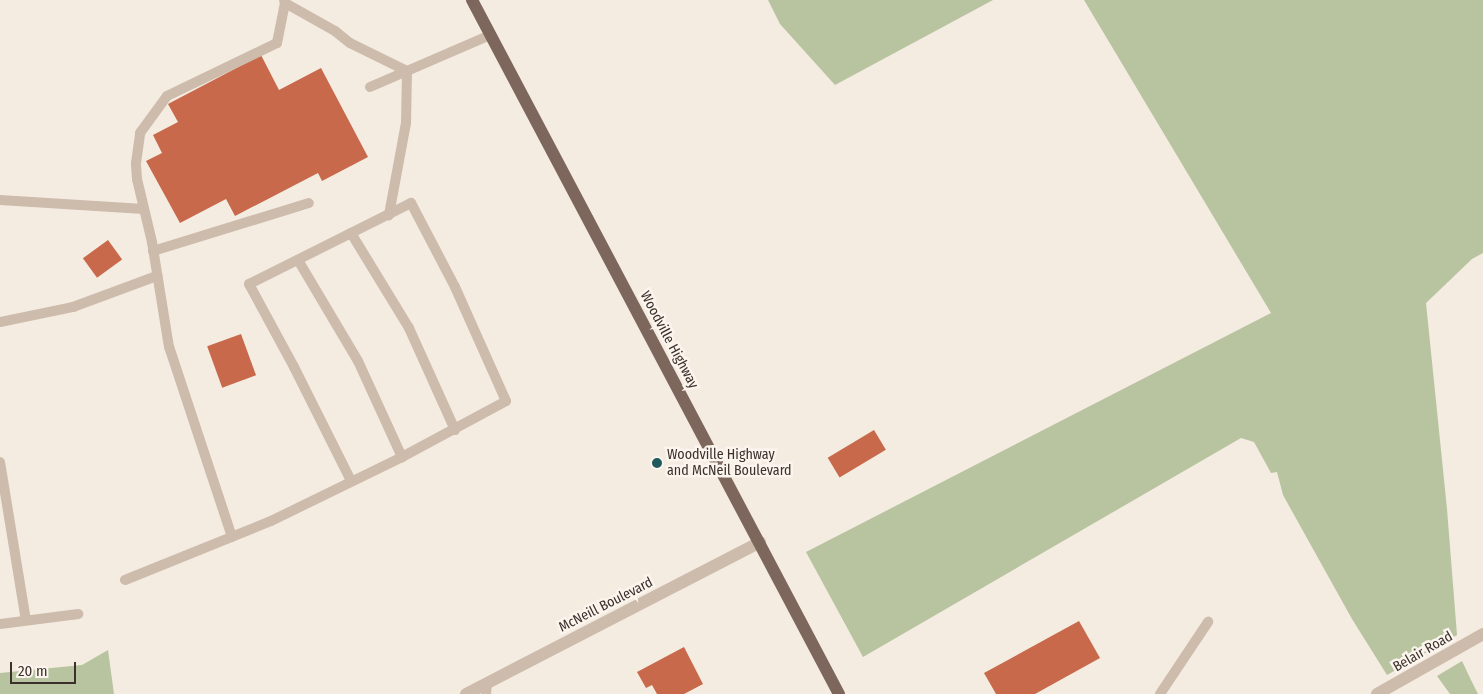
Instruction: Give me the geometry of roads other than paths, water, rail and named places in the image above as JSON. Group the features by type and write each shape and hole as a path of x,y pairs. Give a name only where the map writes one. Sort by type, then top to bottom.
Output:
{"main road":[{"name":"Woodville Highway","path":"472,0 760,542 838,694"}],"street":[{"name":"McNeill Boulevard","path":"466,694 487,689 760,542"},
{"name":"Belair Road","path":"1377,694 1483,634"}],"lane":[{"path":"232,537 169,346 153,251 137,179 136,163 140,133 167,96 277,43 284,2 335,30 350,43 407,71"},
{"path":"370,87 490,35"},
{"path":"389,215 406,123 407,71"},
{"path":"0,200 144,209"},
{"path":"153,251 309,203"},
{"path":"124,580 271,521 456,430 506,401 455,287 412,203 249,284 294,367 351,481"},
{"path":"352,233 409,328 456,430"},
{"path":"298,260 358,360 402,457"},
{"path":"0,322 73,307 157,276"},
{"path":"0,468 26,620"},
{"path":"0,624 78,614"},
{"path":"1160,694 1208,622"}],"place":[{"name":"Woodville Highway and McNeil Boulevard","path":"657,463"}]}
